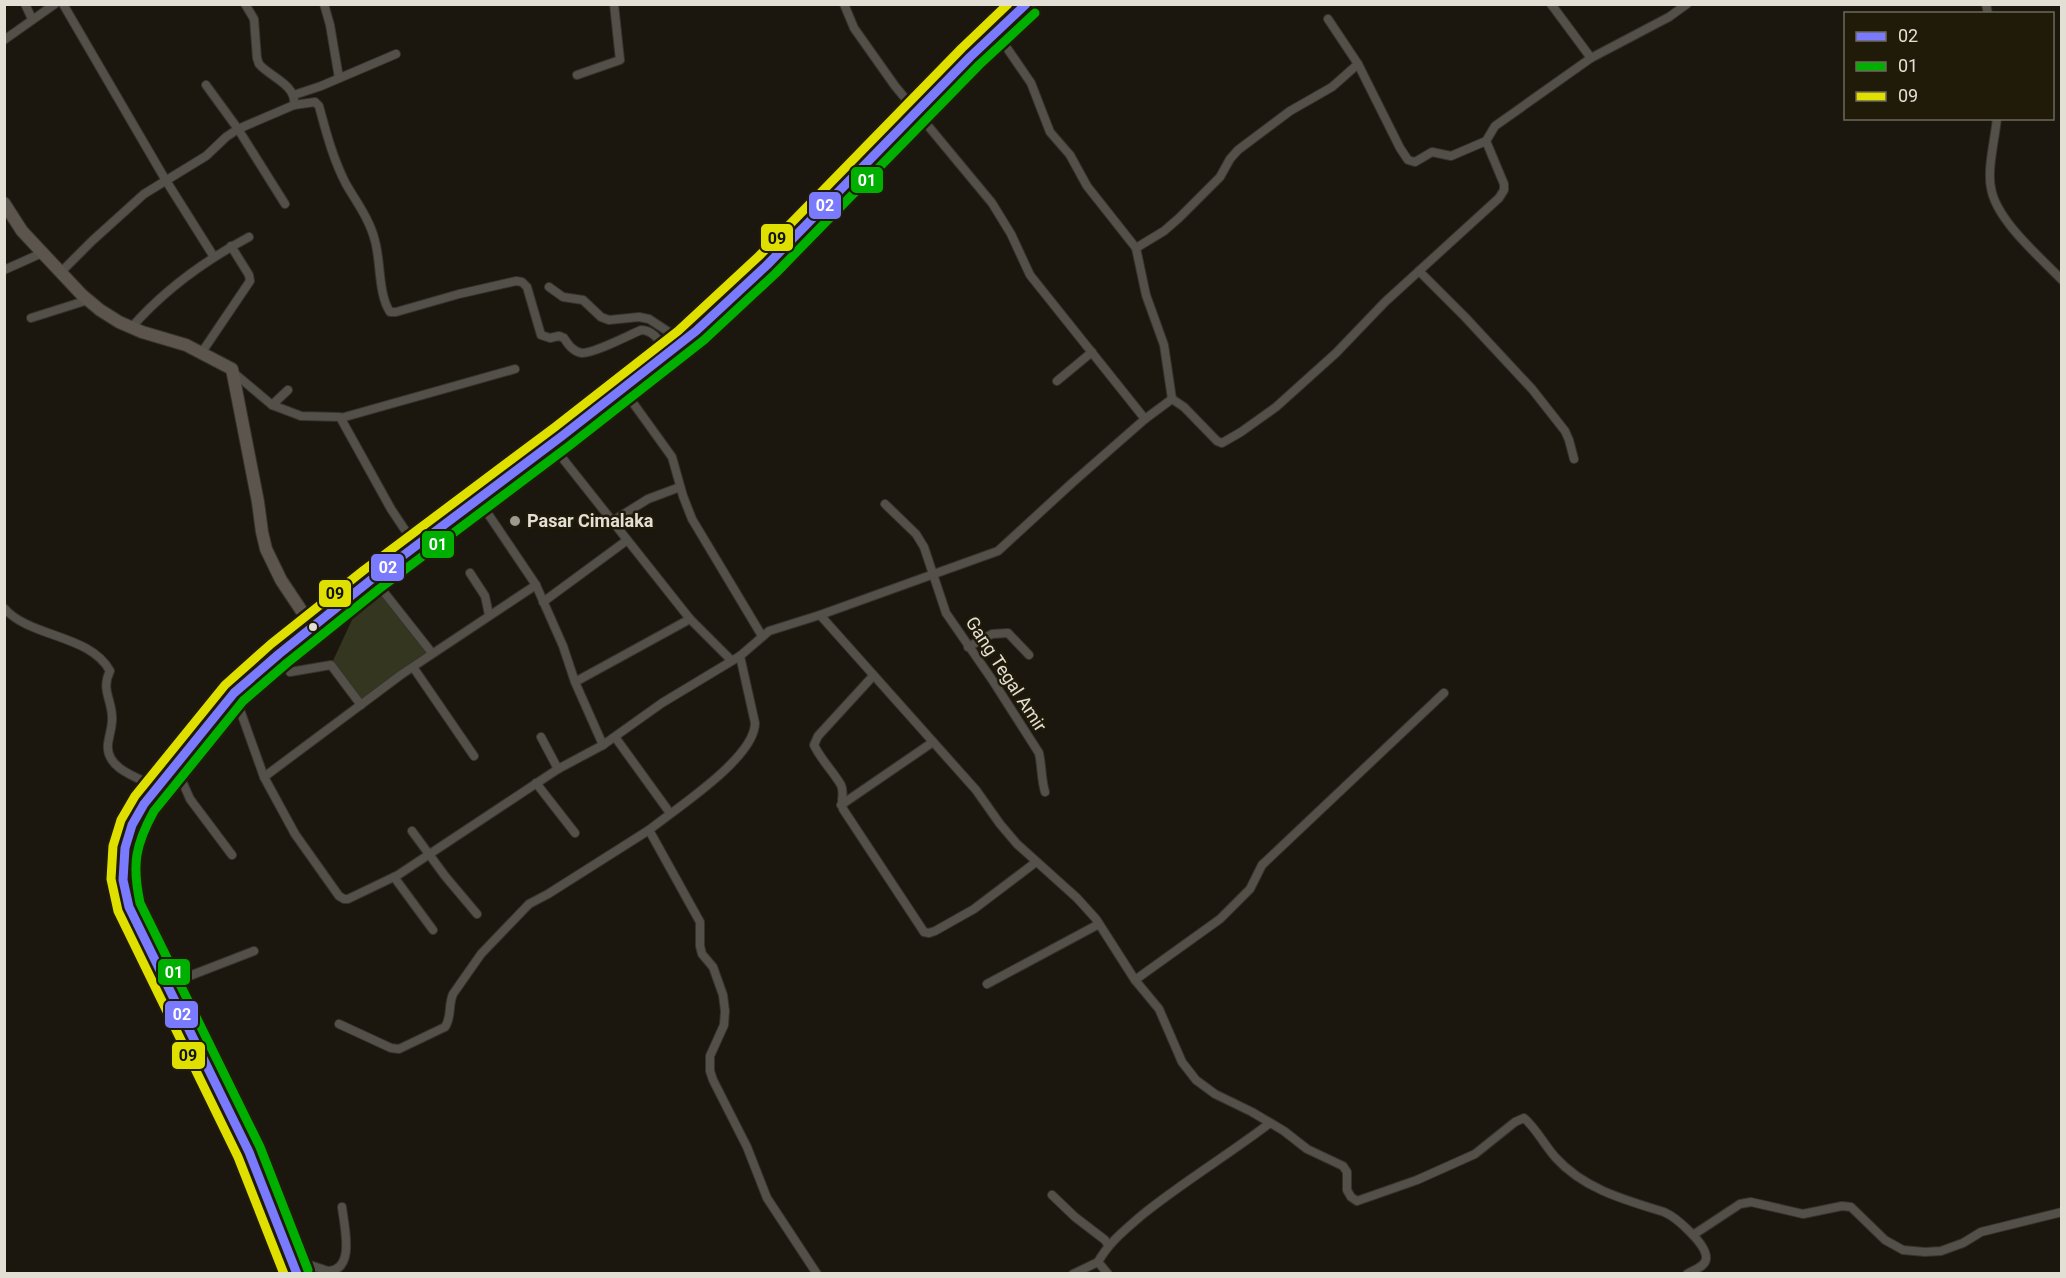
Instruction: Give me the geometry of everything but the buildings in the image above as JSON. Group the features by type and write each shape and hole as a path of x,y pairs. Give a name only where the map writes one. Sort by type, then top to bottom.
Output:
{"highway":[{"path":"294,1266 249,1152 129,907 123,880 124,848 132,825 144,804 234,693 311,625 372,577 552,445 684,342 754,278 964,61 1028,4"}],"street":[{"path":"25,4 32,19"},
{"path":"4,40 55,4"},
{"path":"63,4 165,179 214,257"},
{"path":"245,4 253,15 259,64 291,90 294,100"},
{"path":"324,4 339,78"},
{"path":"577,75 620,60 614,4"},
{"path":"843,4 854,28 915,113 992,203 1008,229 1030,275 1145,419"},
{"path":"1551,4 1591,58"},
{"path":"1328,20 1358,64 1397,144 1411,162 1415,162 1432,152 1452,156 1486,141 1496,126 1591,58 1669,17 1687,4"},
{"path":"996,32 1031,83 1050,132 1066,150 1087,186 1136,248 1146,296 1164,345 1172,399 1184,407 1217,441 1226,442 1285,399 1385,302 1499,198 1504,190 1504,184 1486,141"},
{"path":"61,272 144,194 165,179 206,156 238,129 339,78 396,54"},
{"path":"1136,248 1164,231 1179,218 1220,177 1238,150 1290,111 1332,87 1358,64"},
{"path":"206,85 238,129 285,204"},
{"path":"294,100 315,102 319,106 330,146 339,168 370,226 380,260 384,297 390,312 516,280 527,287 541,335 544,337 564,338 574,350 581,353 646,330 652,333 668,354"},
{"path":"1997,120 1991,175 1993,196 2019,237 2061,280"},
{"path":"4,203 22,231 42,253 88,300 118,322 186,345 229,366 235,379 267,549 281,580 311,625"},
{"path":"131,328 151,306 193,271 249,237"},
{"path":"201,352 250,281 249,275 231,246"},
{"path":"4,270 42,253"},
{"path":"1419,271 1465,316 1532,389 1565,431 1574,459"},
{"path":"549,287 564,297 583,300 601,317 609,320 649,319 684,342"},
{"path":"31,318 88,300"},
{"path":"1057,381 1092,352"},
{"path":"235,379 272,405 302,416 342,420 515,369"},
{"path":"623,389 672,457 680,487 700,535 762,636"},
{"path":"272,405 288,390"},
{"path":"234,693 264,777 300,843 339,896 344,899 348,898 394,877 558,769 603,745 662,703 740,656 769,631 998,551 1145,419 1172,399"},
{"path":"342,420 402,527 415,545"},
{"path":"552,445 690,619 731,660"},
{"path":"611,522 648,499 680,487"},
{"path":"478,499 536,585 603,745"},
{"name":"Gang Tegal Amir","path":"885,504 916,534 935,574 946,613 1039,753 1040,776 1045,792"},
{"path":"543,602 626,540"},
{"path":"470,573 485,596 489,615"},
{"path":"372,577 432,653"},
{"path":"264,777 432,653 536,585"},
{"path":"4,608 17,620 77,644 105,664 110,671 105,680 113,717 107,745 112,760 118,768 157,787"},
{"path":"820,615 976,790 1000,824 1036,862 1077,898 1099,924 1135,980 1158,1009 1182,1062 1196,1080 1215,1094 1284,1131 1307,1149 1345,1168 1347,1190 1351,1197 1357,1200 1417,1180 1475,1154 1515,1122 1524,1118 1557,1160 1582,1180 1609,1195 1671,1215 1693,1235 1702,1247 1706,1260 1704,1265 1687,1274"},
{"path":"575,682 690,619"},
{"path":"968,647 992,634 1008,633 1029,655"},
{"path":"339,1024 391,1048 399,1049 445,1027 449,1020 450,1000 453,994 481,954 525,908 649,830 720,776 753,734 755,723 740,656"},
{"path":"290,672 331,665 361,705"},
{"path":"413,667 474,756"},
{"path":"873,676 814,742 821,757 841,785 843,792 841,804 876,862 926,933 935,931 974,909 1036,862"},
{"path":"1135,980 1220,919 1251,890 1262,866 1444,693"},
{"path":"542,737 558,769"},
{"path":"615,737 670,813"},
{"path":"841,804 933,742"},
{"path":"175,765 190,799 232,855"},
{"path":"536,783 575,834"},
{"path":"649,830 700,921 699,946 702,954 713,967 723,995 724,1025 710,1056 710,1071 713,1080 747,1147 767,1198 817,1274"},
{"path":"412,831 477,914"},
{"path":"394,877 433,930"},
{"path":"987,984 1099,924"},
{"path":"166,986 254,951"},
{"path":"1073,1274 1098,1262 1108,1245 1167,1195 1270,1123"},
{"path":"1052,1195 1108,1245"},
{"path":"1693,1235 1740,1204 1751,1202 1803,1214 1842,1206 1851,1207 1885,1240 1903,1250 1925,1252 1941,1251 1963,1243 1981,1232 2061,1212"},
{"path":"294,1266 334,1271 342,1264 346,1255 342,1207"},
{"path":"1098,1262 1107,1274"}],"green space":[{"path":"372,577 432,653 361,705 331,665"}],"transit line":[{"name":"09","path":"284,1274 238,1157 118,911 111,879 113,846 121,820 135,796 225,685 271,644 364,570 555,427 678,331 759,256 1008,4"},
{"name":"02","path":"297,1274 249,1152 129,907 123,880 125,848 132,825 144,804 234,693 372,579 562,436 696,331 767,265 970,57 1026,4"},
{"name":"01","path":"308,1270 260,1147 140,903 136,877 137,856 143,834 154,811 243,701 379,589 569,446 704,340 776,273 979,65 1035,13"}],"place":[{"name":"Pasar Cimalaka","path":"515,521"}]}
